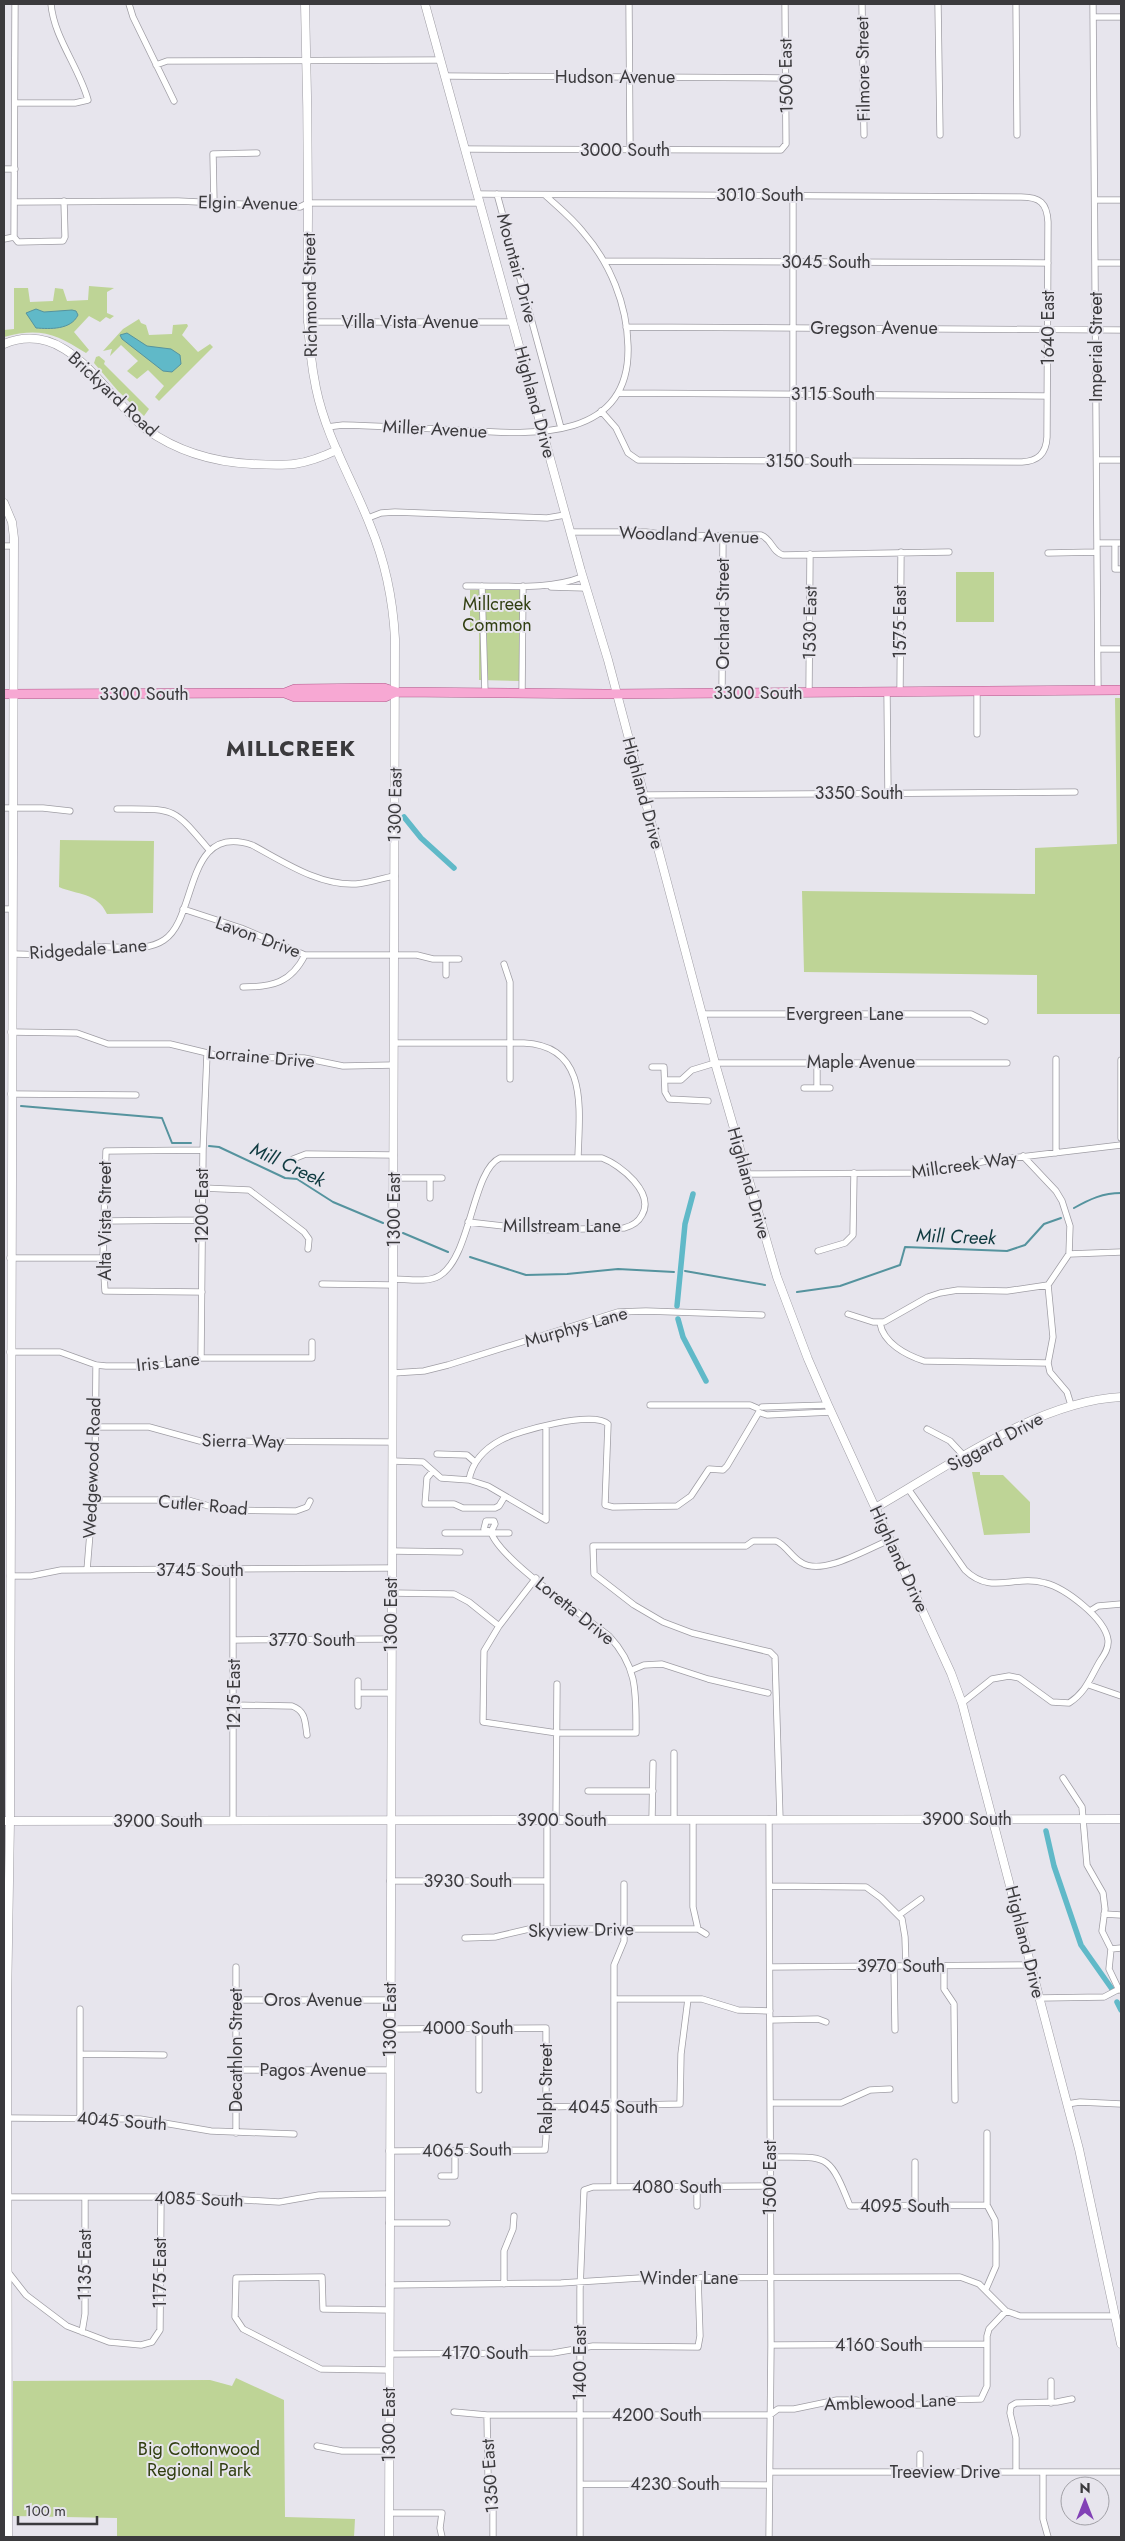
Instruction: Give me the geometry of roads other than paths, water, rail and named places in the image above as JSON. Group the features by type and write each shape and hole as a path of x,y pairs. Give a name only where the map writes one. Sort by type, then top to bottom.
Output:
{"main road":[{"name":"Richmond Street","path":"305,4 308,204 307,322 314,378 327,428 368,518 382,561 393,611 396,692"},
{"name":"Highland Drive","path":"425,4 582,577 644,795 715,1063 777,1276 797,1333 829,1408 951,1673 962,1702 1067,2104 1121,2344"},
{"name":"Brickyard Road","path":"4,344 31,339 47,341 64,349 81,360 129,413 146,428 168,443 197,456 234,463 288,466 309,463 336,450"},
{"path":"4,503 12,522 14,546 13,954 8,1096 10,1258 7,1290 10,1352 7,1419 8,1571 5,2004 8,2118 6,2271 8,2537"},
{"name":"3300 South","path":"4,694 285,693 295,697 325,698 384,697 396,692 616,694 1121,690"},
{"name":"1300 East","path":"389,2537 396,692"},
{"name":"Siggard Drive","path":"876,1508 997,1437 1071,1405 1087,1400 1121,1397"},
{"name":"3900 South","path":"7,1821 1121,1819"}],"street":[{"path":"15,4 14,237 18,242 63,242 65,237 64,202"},
{"path":"15,103 75,103 88,100 85,87 57,29 51,4"},
{"path":"129,4 133,17 174,101"},
{"path":"629,4 630,149"},
{"name":"1500 East","path":"785,4 785,148"},
{"name":"Filmore Street","path":"862,4 864,135"},
{"path":"938,4 940,135"},
{"path":"1016,4 1017,135"},
{"name":"Imperial Street","path":"1092,4 1096,262 1098,690"},
{"path":"1093,17 1121,17"},
{"path":"156,64 167,61 306,62 440,60"},
{"name":"Hudson Avenue","path":"445,76 786,78"},
{"name":"3000 South","path":"465,149 777,151 785,148"},
{"path":"214,203 213,154 257,154"},
{"path":"4,169 15,169"},
{"name":"3010 South","path":"478,198 497,194 793,195 1021,197 1042,201"},
{"name":"Mountair Drive","path":"497,194 561,428"},
{"path":"545,194 583,232 604,260 619,293 626,327 628,362 618,393"},
{"path":"793,195 793,460"},
{"name":"Elgin Avenue","path":"15,202 214,203 300,207 308,204 478,198"},
{"path":"1095,200 1121,200"},
{"name":"1640 East","path":"1042,201 1047,217 1048,263 1047,440 1042,455"},
{"path":"4,239 14,237"},
{"name":"3045 South","path":"604,260 1048,263"},
{"path":"1096,262 1121,262"},
{"name":"Villa Vista Avenue","path":"307,322 513,322"},
{"name":"Gregson Avenue","path":"626,327 1121,330"},
{"name":"Miller Avenue","path":"327,428 343,425 543,433 582,422 601,411 618,393"},
{"name":"3115 South","path":"618,393 1048,396"},
{"name":"3150 South","path":"601,411 616,428 626,450 634,459 1022,462 1034,460 1042,455"},
{"path":"1097,460 1121,460"},
{"path":"368,518 381,513 395,512 547,518 565,515"},
{"name":"Woodland Avenue","path":"570,532 646,532 676,536 761,536 768,538 780,554 949,552"},
{"name":"Orchard Street","path":"722,693 723,536"},
{"path":"1097,543 1118,543 1115,569 1121,569"},
{"path":"4,546 14,546"},
{"name":"1575 East","path":"900,692 901,552"},
{"path":"1048,553 1097,552"},
{"name":"1530 East","path":"809,692 810,554"},
{"path":"544,586 582,577"},
{"path":"466,586 586,588"},
{"path":"482,586 485,693"},
{"path":"522,693 523,586"},
{"path":"1098,649 1121,649"},
{"path":"977,691 977,734"},
{"path":"887,692 888,793"},
{"name":"3350 South","path":"644,795 1075,792"},
{"path":"4,808 43,808 70,811"},
{"path":"117,809 160,809 173,812 184,820 210,851 228,843 247,843 314,876 335,883 359,884 394,876"},
{"name":"Ridgedale Lane","path":"13,954 63,954 97,947 152,946 164,940 172,933 200,862 210,851"},
{"path":"4,910 12,909"},
{"name":"Lavon Drive","path":"183,909 242,928 305,955 395,955 459,959"},
{"path":"243,986 274,985 298,966 305,955"},
{"path":"446,959 446,975"},
{"path":"504,964 510,982 510,1079"},
{"name":"Evergreen Lane","path":"703,1014 970,1014 985,1021"},
{"name":"Lorraine Drive","path":"11,1032 77,1032 108,1044 170,1044 186,1046 207,1054 224,1057 304,1058 343,1066 394,1065"},
{"path":"322,1284 427,1280 438,1277 449,1268 456,1256 490,1165 495,1160 506,1157 578,1158 579,1091 572,1071 563,1059 545,1047 531,1043 394,1043"},
{"name":"1200 East","path":"201,1358 202,1150 207,1054"},
{"path":"1056,1059 1056,1153"},
{"path":"1121,1060 1121,1138"},
{"path":"817,1062 817,1088"},
{"name":"Maple Avenue","path":"665,1080 682,1080 695,1069 715,1063 1007,1063"},
{"path":"652,1067 664,1067 665,1094 669,1099 708,1101"},
{"path":"804,1088 830,1088"},
{"path":"8,1096 136,1095"},
{"name":"Millcreek Way","path":"746,1174 922,1173 1022,1156 1121,1145"},
{"name":"Alta Vista Street","path":"202,1150 106,1151 103,1221 105,1291 202,1292"},
{"path":"293,1159 306,1154 394,1155"},
{"path":"1022,1156 1062,1201 1070,1226 1069,1254 1048,1285 1053,1337 1048,1363 1050,1372 1067,1392 1071,1405"},
{"name":"Millstream Lane","path":"468,1222 539,1230 624,1228 630,1227 639,1220 646,1208 644,1195 640,1188 612,1162 602,1158 578,1158"},
{"path":"818,1252 845,1243 853,1235 854,1174"},
{"path":"394,1178 442,1178"},
{"path":"430,1178 430,1198"},
{"path":"202,1188 249,1190 304,1232 309,1239 308,1249"},
{"path":"103,1221 203,1220"},
{"path":"1069,1254 1121,1252"},
{"path":"10,1258 103,1258"},
{"path":"848,1314 880,1322 902,1313 928,1297 940,1293 958,1290 1001,1292 1048,1285"},
{"name":"Murphys Lane","path":"393,1374 443,1367 618,1312 646,1311 762,1315"},
{"path":"880,1322 886,1338 914,1357 924,1361 1048,1363"},
{"name":"Iris Lane","path":"10,1352 60,1352 96,1365 154,1366 201,1358 312,1358 312,1342"},
{"name":"Wedgewood Road","path":"87,1570 92,1500 96,1365"},
{"path":"650,1405 750,1405 760,1410 829,1408"},
{"path":"469,1480 471,1468 475,1462 502,1440 573,1420 601,1420 608,1424 605,1505 613,1508 670,1508 685,1502 709,1469 723,1470 727,1466 760,1410"},
{"name":"Sierra Way","path":"95,1427 149,1427 200,1441 392,1442"},
{"path":"392,1461 424,1462 432,1472 444,1479 469,1480 488,1486 546,1520 546,1427"},
{"path":"927,1429 950,1440 964,1456"},
{"path":"437,1454 467,1455 475,1462"},
{"path":"432,1472 427,1478 425,1504 454,1504 463,1508 497,1508 505,1496"},
{"path":"909,1490 965,1570 975,1579 993,1584 1045,1583 1090,1612 1105,1632 1108,1645 1088,1685 1069,1703 1059,1703 1042,1697 1019,1678 999,1676 984,1684 962,1702"},
{"name":"Cutler Road","path":"92,1500 188,1500 216,1510 296,1510 307,1507 310,1501"},
{"name":"Loretta Drive","path":"491,1532 501,1550 609,1636 624,1654 632,1670 636,1694 636,1733 556,1733"},
{"path":"445,1534 509,1533"},
{"path":"780,1819 775,1657 770,1652 692,1633 654,1617 594,1574 593,1546 746,1546 753,1541 776,1541 803,1564 816,1568 833,1564 890,1540"},
{"path":"392,1551 460,1552"},
{"name":"3745 South","path":"8,1571 31,1576 61,1570 392,1568"},
{"name":"1215 East","path":"233,1821 234,1570"},
{"path":"536,1578 499,1626 484,1651 483,1722 556,1733"},
{"path":"392,1593 454,1594 469,1602 499,1626"},
{"path":"1090,1612 1098,1606 1121,1604"},
{"name":"3770 South","path":"234,1640 391,1639"},
{"path":"632,1670 644,1665 662,1664 708,1679 768,1694"},
{"path":"358,1681 358,1706"},
{"path":"556,1820 557,1684"},
{"path":"1088,1685 1121,1696"},
{"path":"358,1693 391,1693"},
{"path":"233,1705 292,1706 300,1709 303,1713 307,1735"},
{"path":"674,1753 674,1820"},
{"path":"652,1820 653,1763"},
{"path":"1040,1998 1104,1997 1120,1989 1109,1971 1111,1949 1102,1931 1104,1914 1103,1893 1087,1865 1081,1804 1063,1778"},
{"path":"588,1791 653,1791"},
{"name":"1500 East","path":"769,2537 771,2345 770,1819"},
{"path":"547,1820 547,1929"},
{"path":"692,1820 693,1908 698,1929 706,1934"},
{"name":"3930 South","path":"390,1881 546,1881"},
{"path":"614,2187 614,1965 624,1941 624,1884"},
{"path":"770,1886 866,1887 899,1915 905,1930 906,1966"},
{"path":"899,1915 921,1899"},
{"path":"1104,1914 1121,1915"},
{"name":"Skyview Drive","path":"465,1938 495,1937 523,1930 547,1929 698,1929"},
{"path":"1111,1949 1121,1948"},
{"name":"3970 South","path":"770,1967 1031,1965"},
{"path":"894,1966 895,2030"},
{"path":"944,1966 944,1989 954,2004 955,2100"},
{"name":"Decathlon Street","path":"236,1967 236,2133"},
{"path":"615,1999 710,2000 738,2010 770,2011"},
{"name":"4045 South","path":"546,2107 615,2107 680,2104 681,2054 688,1999"},
{"name":"Oros Avenue","path":"236,2000 390,2000"},
{"path":"80,2009 80,2118"},
{"path":"770,2020 818,2019 826,2022"},
{"path":"479,2028 479,2090"},
{"name":"4000 South","path":"390,2029 546,2028"},
{"name":"Ralph Street","path":"546,2028 546,2150"},
{"path":"80,2054 164,2055"},
{"name":"Pagos Avenue","path":"236,2070 390,2070"},
{"path":"770,2103 841,2103 870,2090 890,2089"},
{"path":"1067,2104 1080,2102 1121,2104"},
{"name":"4045 South","path":"8,2118 147,2119 211,2131 294,2134"},
{"path":"987,2133 987,2206 994,2220 996,2266 986,2289 1006,2311 1020,2316 1116,2316"},
{"path":"441,2176 455,2176 455,2150"},
{"name":"4065 South","path":"390,2151 546,2150"},
{"name":"4095 South","path":"770,2158 815,2158 824,2160 835,2171 850,2206 987,2206"},
{"path":"915,2162 915,2206"},
{"name":"4080 South","path":"585,2188 770,2186"},
{"path":"697,2187 697,2206"},
{"name":"1400 East","path":"580,2537 580,2282 585,2188"},
{"name":"4085 South","path":"8,2197 161,2197 279,2202 324,2195 389,2194"},
{"name":"1135 East","path":"82,2332 85,2314 85,2197"},
{"name":"1175 East","path":"82,2332 109,2342 148,2344 155,2340 160,2330 161,2197"},
{"path":"504,2284 504,2251 513,2229 514,2216"},
{"path":"389,2223 447,2224"},
{"path":"6,2271 16,2284 47,2312 82,2332"},
{"path":"389,2310 323,2308 322,2277 236,2278 235,2317 243,2329 321,2369 389,2370"},
{"name":"Winder Lane","path":"389,2285 504,2284 698,2278 960,2277 986,2289"},
{"name":"4170 South","path":"389,2354 553,2353 593,2346 698,2347 700,2336 698,2278"},
{"path":"986,2344 989,2329 1006,2311"},
{"name":"4160 South","path":"771,2345 986,2344"},
{"name":"Amblewood Lane","path":"770,2415 778,2409 794,2409 837,2400 856,2400 876,2405 924,2404 941,2400 977,2400 983,2398 988,2381 986,2344"},
{"path":"1051,2381 1051,2402"},
{"path":"1016,2472 1016,2431 1010,2410 1012,2405 1072,2399"},
{"name":"4200 South","path":"454,2412 487,2415 770,2415"},
{"name":"1350 East","path":"487,2415 487,2468 493,2508 494,2537"},
{"path":"317,2446 334,2450 389,2451"},
{"path":"920,2454 920,2472"},
{"name":"Treeview Drive","path":"770,2472 1121,2472"},
{"path":"1044,2472 1043,2519 1048,2537"},
{"name":"4230 South","path":"581,2484 769,2484"},
{"path":"389,2513 442,2513 440,2528 442,2537"}],"water":[{"path":"36,309 44,312 72,310 76,311 78,315 70,324 60,328 36,328 26,313"},
{"path":"127,333 147,346 171,349 180,355 181,364 172,372 163,371 122,339 120,335"}],"waterway":[{"path":"404,817 421,838 454,868"},
{"name":"Mill Creek","path":"21,1106 162,1118 172,1143 191,1143"},
{"name":"Mill Creek","path":"209,1146 219,1147 285,1178 297,1179 333,1202 383,1223"},
{"name":"Mill Creek","path":"1074,1208 1097,1197 1121,1193"},
{"path":"677,1306 685,1224 693,1194"},
{"name":"Mill Creek","path":"797,1292 840,1286 900,1265 905,1247 1007,1251 1025,1245 1044,1224 1061,1218"},
{"name":"Mill Creek","path":"403,1233 448,1252"},
{"name":"Mill Creek","path":"470,1257 526,1275 567,1274 618,1269 674,1272"},
{"name":"Mill Creek","path":"685,1271 765,1285"},
{"path":"678,1319 683,1337 706,1381"},
{"path":"1046,1831 1054,1866 1081,1945 1112,1989"},
{"path":"1117,2002 1121,2010"}],"district":[{"name":"MILLCREEK","path":"291,748"}],"park label":[{"name":"Millcreek Common","path":"497,614"},
{"name":"Big Cottonwood Regional Park","path":"199,2459"}]}
